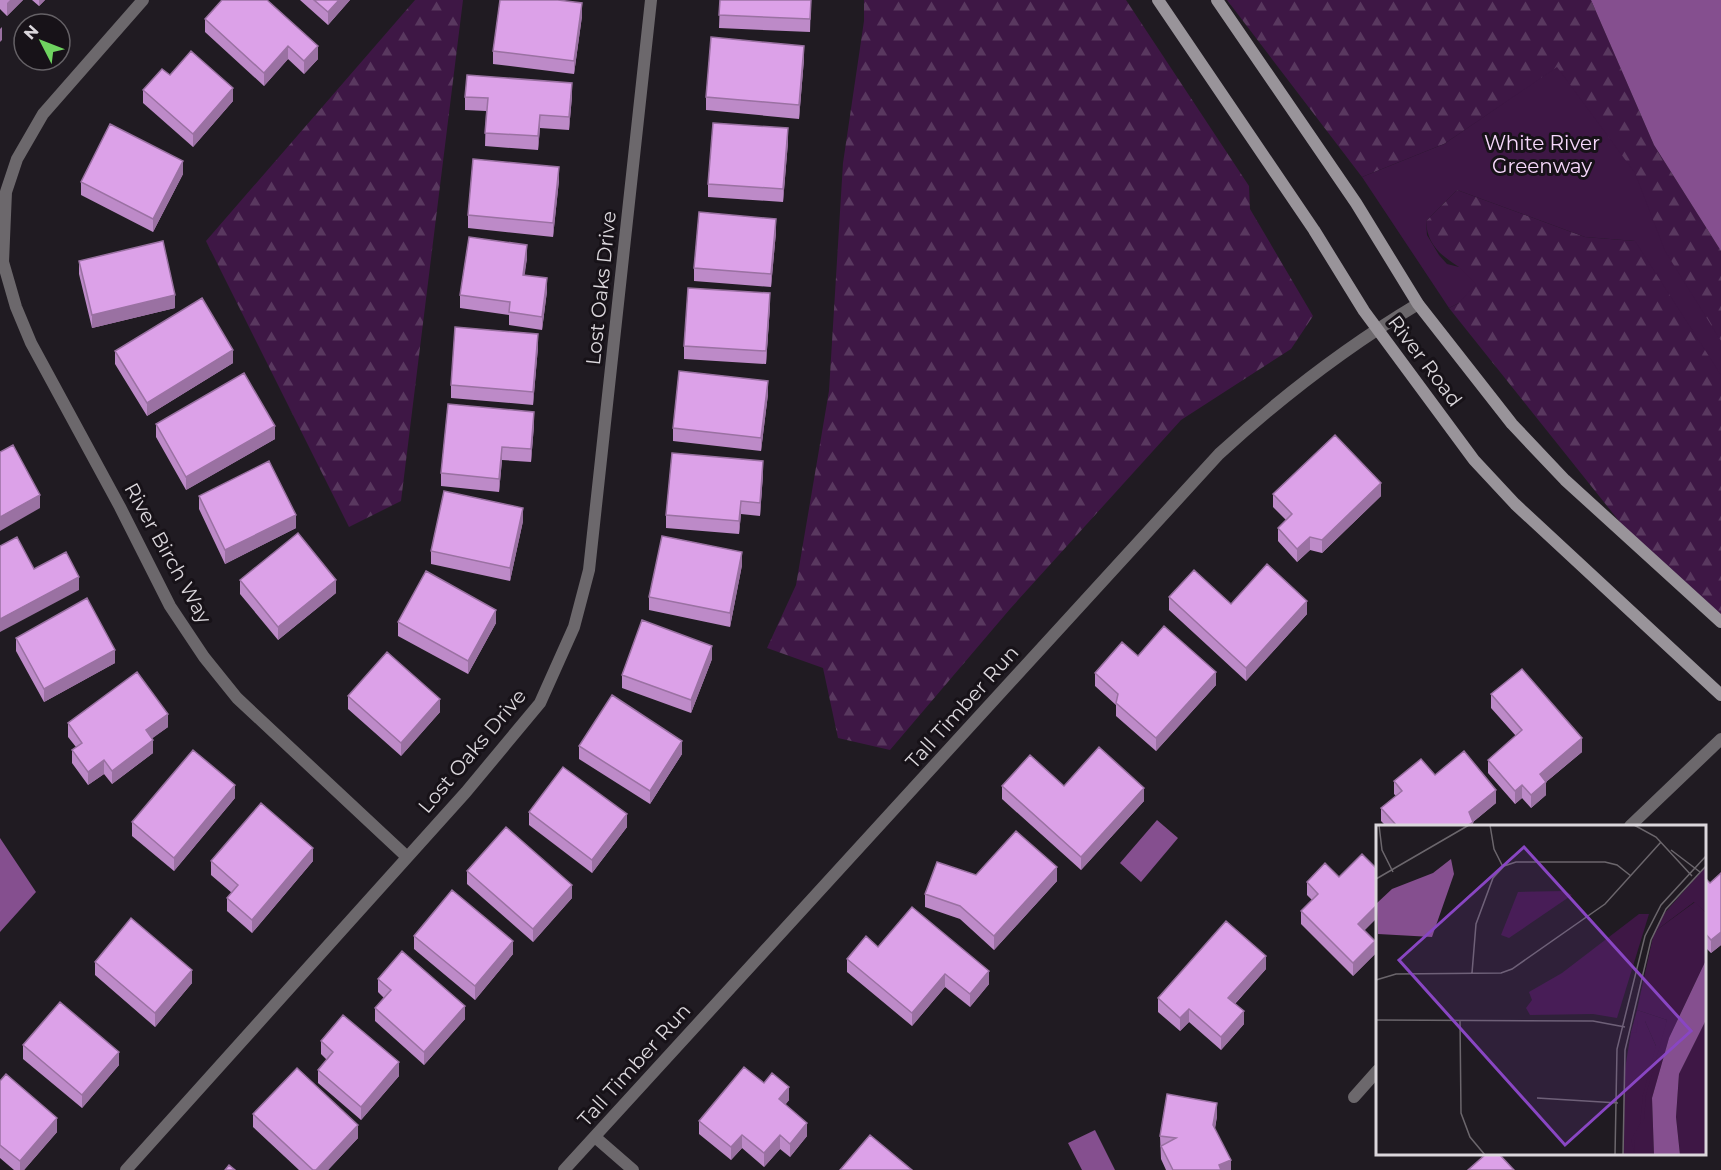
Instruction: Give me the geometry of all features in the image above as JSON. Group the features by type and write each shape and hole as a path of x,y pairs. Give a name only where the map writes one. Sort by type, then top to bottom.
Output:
{"main road":[{"name":"River Road","path":"1158,0 1314,230 1376,329 1474,460 1515,504 1721,695"},
{"name":"River Road","path":"1217,0 1356,203 1418,304 1512,424 1536,450 1721,622"}],"street":[{"name":"River Birch Way","path":"143,0 43,114 17,159 2,204 3,262 19,316 31,343 120,507 170,606 204,657 237,698 406,856"},
{"name":"Lost Oaks Drive","path":"126,1170 406,856 466,792 540,703 574,627 589,570 602,469 651,0"},
{"name":"Tall Timber Run","path":"564,1170 1219,454 1251,425 1376,329 1418,304"},
{"path":"1631,825 1721,739"},
{"path":"1353,1096 1376,1071"},
{"path":"594,1137 633,1170"}],"green space":[{"path":"415,0 463,0 401,501 349,527 206,241"},
{"path":"864,0 1126,0 1249,186 1250,209 1313,316 1291,349 1181,420 1010,609 890,750 838,738 823,668 767,648 796,585 829,391 843,163 864,21"},
{"path":"1227,0 1591,0 1654,145 1721,251 1721,622 1635,541 1449,308 1459,303 1459,267 1436,248 1429,236 1426,221 1457,190 1585,237 1635,241 1557,68 1444,144 1362,177"},
{"name":"White River Greenway","path":"1557,67 1635,173 1665,251 1721,341 1721,375 1635,241 1585,237 1457,190 1426,221 1427,235 1439,255 1447,264 1459,267 1476,284 1459,303 1449,308 1362,177 1444,144"}],"shaded area":[{"path":"1591,0 1721,0 1721,251 1654,145"},
{"path":"1157,820 1178,838 1141,882 1120,863"},
{"path":"0,838 36,892 0,932"},
{"path":"1095,1130 1115,1170 1082,1170 1068,1143"}],"building":[{"path":"222,0 267,0 318,46 304,61 288,46 264,73 205,19"},
{"path":"314,0 339,0 328,12"},
{"path":"500,0 558,0 582,3 574,61 493,51"},
{"path":"720,0 811,0 810,19 719,15"},
{"path":"711,37 804,46 799,105 706,97"},
{"path":"191,51 233,88 193,134 143,90 162,69 170,75"},
{"path":"467,75 572,83 569,117 540,115 538,136 485,133 488,98 465,97"},
{"path":"713,123 788,128 783,189 708,184"},
{"path":"110,124 183,161 153,219 81,182"},
{"path":"473,159 559,167 553,223 468,215"},
{"path":"699,212 776,219 771,274 694,268"},
{"path":"469,237 527,245 523,275 547,278 542,317 509,312 510,302 460,295"},
{"path":"163,241 175,295 92,315 79,261"},
{"path":"688,288 770,293 766,351 684,346"},
{"path":"202,298 233,350 147,403 115,351"},
{"path":"455,327 538,334 533,392 451,385"},
{"path":"679,371 768,381 761,438 673,428"},
{"path":"244,373 275,426 186,477 156,424"},
{"path":"448,404 534,412 531,449 502,447 499,479 441,473"},
{"path":"1335,435 1381,483 1322,540 1310,537 1297,549 1278,528 1292,514 1273,494"},
{"path":"13,445 40,495 0,517 0,452"},
{"path":"672,453 763,461 760,503 741,501 739,521 666,515"},
{"path":"269,461 296,515 225,550 199,496"},
{"path":"444,491 523,508 510,568 431,551"},
{"path":"298,533 336,580 278,627 240,580"},
{"path":"662,536 742,552 730,613 649,597"},
{"path":"17,537 34,569 66,552 79,577 0,619 0,546"},
{"path":"1267,564 1307,601 1246,668 1169,597 1194,570 1231,604"},
{"path":"426,571 496,610 468,661 398,622"},
{"path":"87,598 115,650 44,689 16,638"},
{"path":"642,620 712,646 691,700 622,675"},
{"path":"1164,626 1216,672 1156,738 1116,703 1118,694 1095,673 1122,642 1138,656"},
{"path":"387,652 440,699 401,743 348,696"},
{"path":"1522,669 1582,738 1540,774 1546,782 1531,795 1522,785 1515,791 1488,760 1522,730 1491,694"},
{"path":"137,672 168,714 146,730 153,740 112,771 104,760 88,772 72,750 82,743 68,723"},
{"path":"612,695 682,741 650,791 579,746"},
{"path":"1099,747 1144,788 1081,857 1002,786 1030,755 1064,786"},
{"path":"193,750 235,785 174,858 132,822"},
{"path":"1464,751 1496,790 1469,812 1473,822 1468,825 1396,825 1381,808 1402,791 1394,781 1421,759 1435,775"},
{"path":"563,767 627,814 592,860 529,812"},
{"path":"261,803 313,848 252,920 227,898 238,885 211,861"},
{"path":"506,827 572,885 533,929 467,871"},
{"path":"1016,831 1057,867 994,936 960,906 925,894 937,862 976,875"},
{"path":"1362,854 1376,868 1376,906 1358,924 1375,941 1353,963 1301,911 1318,894 1307,882 1325,863 1339,877"},
{"path":"1721,873 1721,932 1711,940 1706,934 1706,879 1710,883"},
{"path":"452,890 513,941 475,986 414,936"},
{"path":"912,907 989,971 970,994 945,974 912,1013 847,959 866,936 878,947"},
{"path":"131,918 192,970 155,1013 95,962"},
{"path":"1226,921 1266,956 1228,998 1244,1011 1221,1037 1189,1009 1180,1018 1158,998"},
{"path":"402,951 465,1006 424,1052 375,1008 391,990 378,979"},
{"path":"60,1002 119,1052 82,1095 23,1045"},
{"path":"343,1015 399,1062 361,1107 318,1070 333,1052 321,1041"},
{"path":"744,1067 764,1083 772,1073 789,1087 779,1099 807,1123 790,1144 780,1135 764,1153 742,1135 731,1147 699,1121"},
{"path":"297,1068 358,1125 316,1170 313,1170 253,1114"},
{"path":"6,1074 57,1118 20,1161 0,1145 0,1081"},
{"path":"1167,1094 1217,1103 1213,1125 1231,1160 1219,1165 1221,1170 1173,1170 1161,1146 1176,1138 1160,1136"},
{"path":"870,1135 912,1170 840,1170"},
{"path":"1485,1155 1500,1155 1514,1170 1468,1170"},
{"path":"229,1165 235,1170 225,1170"}]}
